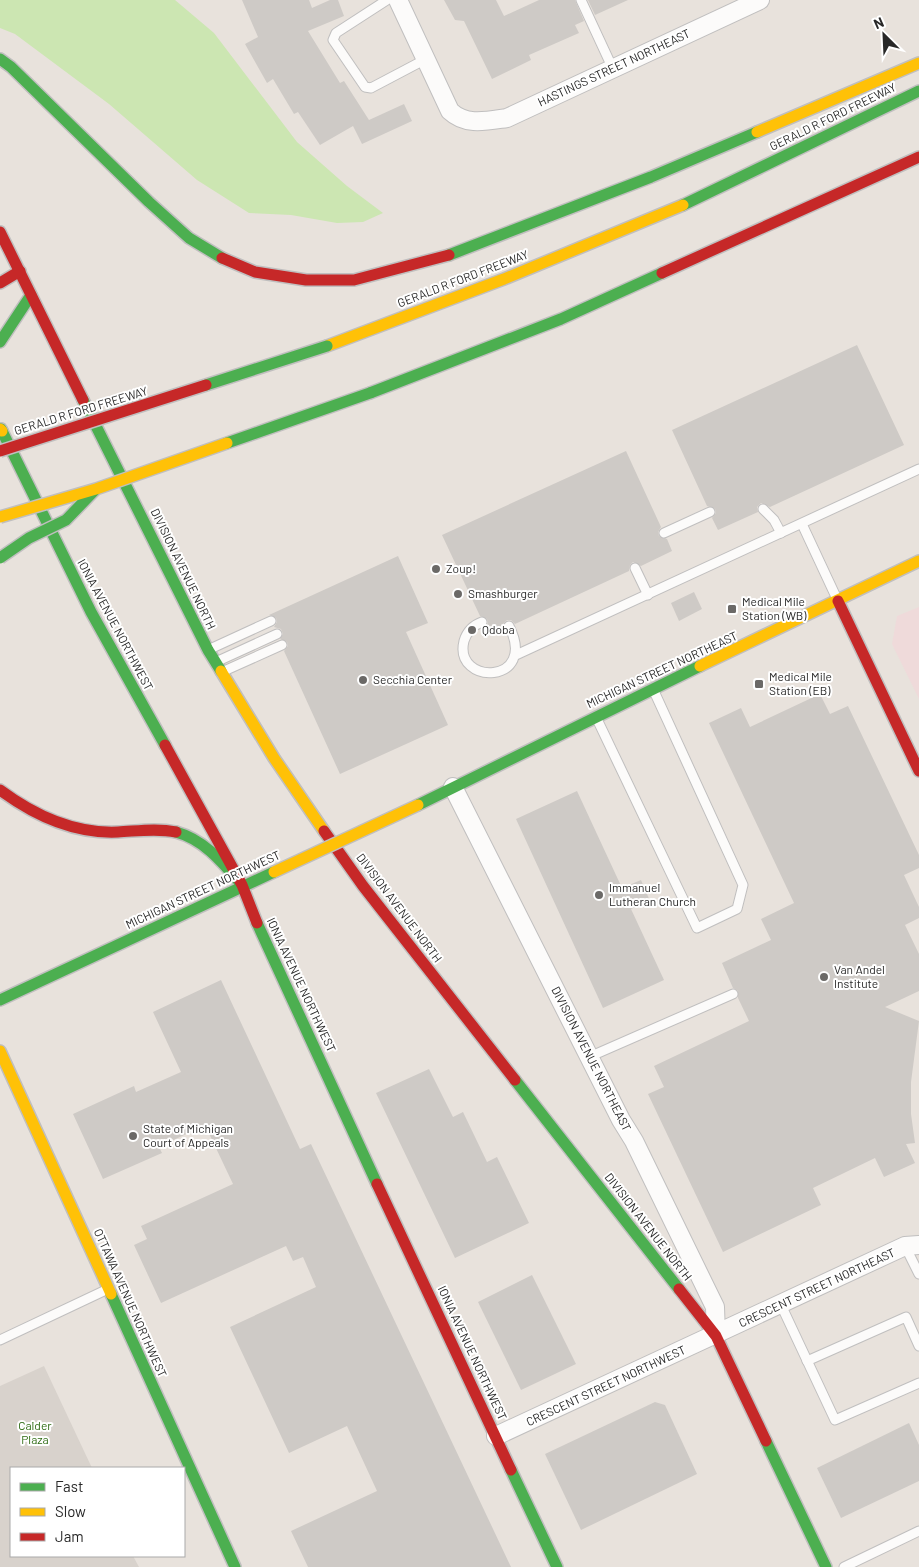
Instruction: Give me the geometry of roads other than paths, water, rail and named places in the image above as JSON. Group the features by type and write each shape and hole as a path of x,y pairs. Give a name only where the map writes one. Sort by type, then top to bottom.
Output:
{"main road":[{"path":"0,59 12,67 149,202 189,238 223,259 255,272 306,280 354,280 442,258 651,177 919,63"},
{"name":"GERALD R FORD FREEWAY","path":"0,451 327,346 504,279 685,204 919,91"},
{"path":"0,517 96,489 370,393 561,319 919,157"},
{"name":"DIVISION AVENUE NORTH","path":"0,232 208,650 274,758 362,886 716,1336 826,1567"},
{"path":"0,283 20,271"},
{"path":"0,342 31,295"},
{"name":"IONIA AVENUE NORTHWEST","path":"1,429 91,612 242,885 262,933 557,1567"},
{"path":"0,558 29,538 66,520 96,489"},
{"name":"MICHIGAN STREET NORTHEAST","path":"418,805 596,716 919,561"},
{"path":"838,601 919,771"},
{"path":"0,790 30,810 58,824 81,830 105,832 177,831 199,841 210,850 242,885"},
{"name":"MICHIGAN STREET NORTHWEST","path":"0,1000 242,885 418,805"},
{"name":"OTTAWA AVENUE NORTHWEST","path":"0,1051 235,1567"}],"street":[{"name":"HASTINGS STREET NORTHEAST","path":"426,60 450,111 465,121 479,122 506,118 614,70 760,0"},
{"path":"397,1 426,60"},
{"name":"DIVISION AVENUE NORTHEAST","path":"453,787 621,1120 634,1141 715,1307 716,1336"},
{"name":"CRESCENT STREET NORTHEAST","path":"716,1336 912,1245"},
{"name":"CRESCENT STREET NORTHWEST","path":"496,1436 716,1336"}],"lane":[{"path":"581,0 614,70"},
{"path":"397,1 336,34 333,40 365,86 371,88 426,60"},
{"path":"482,622 470,630 463,646 468,662 474,668 490,674 499,672 506,668 516,655 919,469"},
{"path":"764,509 774,520 781,533"},
{"path":"664,533 710,512"},
{"path":"802,524 838,601"},
{"path":"635,568 648,595"},
{"path":"208,650 271,621"},
{"path":"510,626 517,645 516,655"},
{"path":"215,662 277,634"},
{"path":"222,672 282,645"},
{"path":"596,716 697,928 737,909 743,886 653,689"},
{"path":"589,1057 733,994"},
{"path":"912,1245 919,1274"},
{"path":"0,1340 108,1289"},
{"path":"781,1305 835,1420 919,1382"},
{"path":"807,1361 906,1317 919,1346"},
{"path":"844,1567 919,1531"}],"place":[{"name":"Zoup!","path":"436,569"},
{"name":"Smashburger","path":"458,594"},
{"name":"Medical Mile Station (WB)","path":"732,609"},
{"name":"Qdoba","path":"472,630"},
{"name":"Secchia Center","path":"363,680"},
{"name":"Medical Mile Station (EB)","path":"759,684"},
{"name":"Immanuel Lutheran Church","path":"599,895"},
{"name":"Van Andel Institute","path":"824,977"},
{"name":"State of Michigan Court of Appeals","path":"133,1136"}],"park label":[{"name":"Calder Plaza","path":"35,1433"}]}
